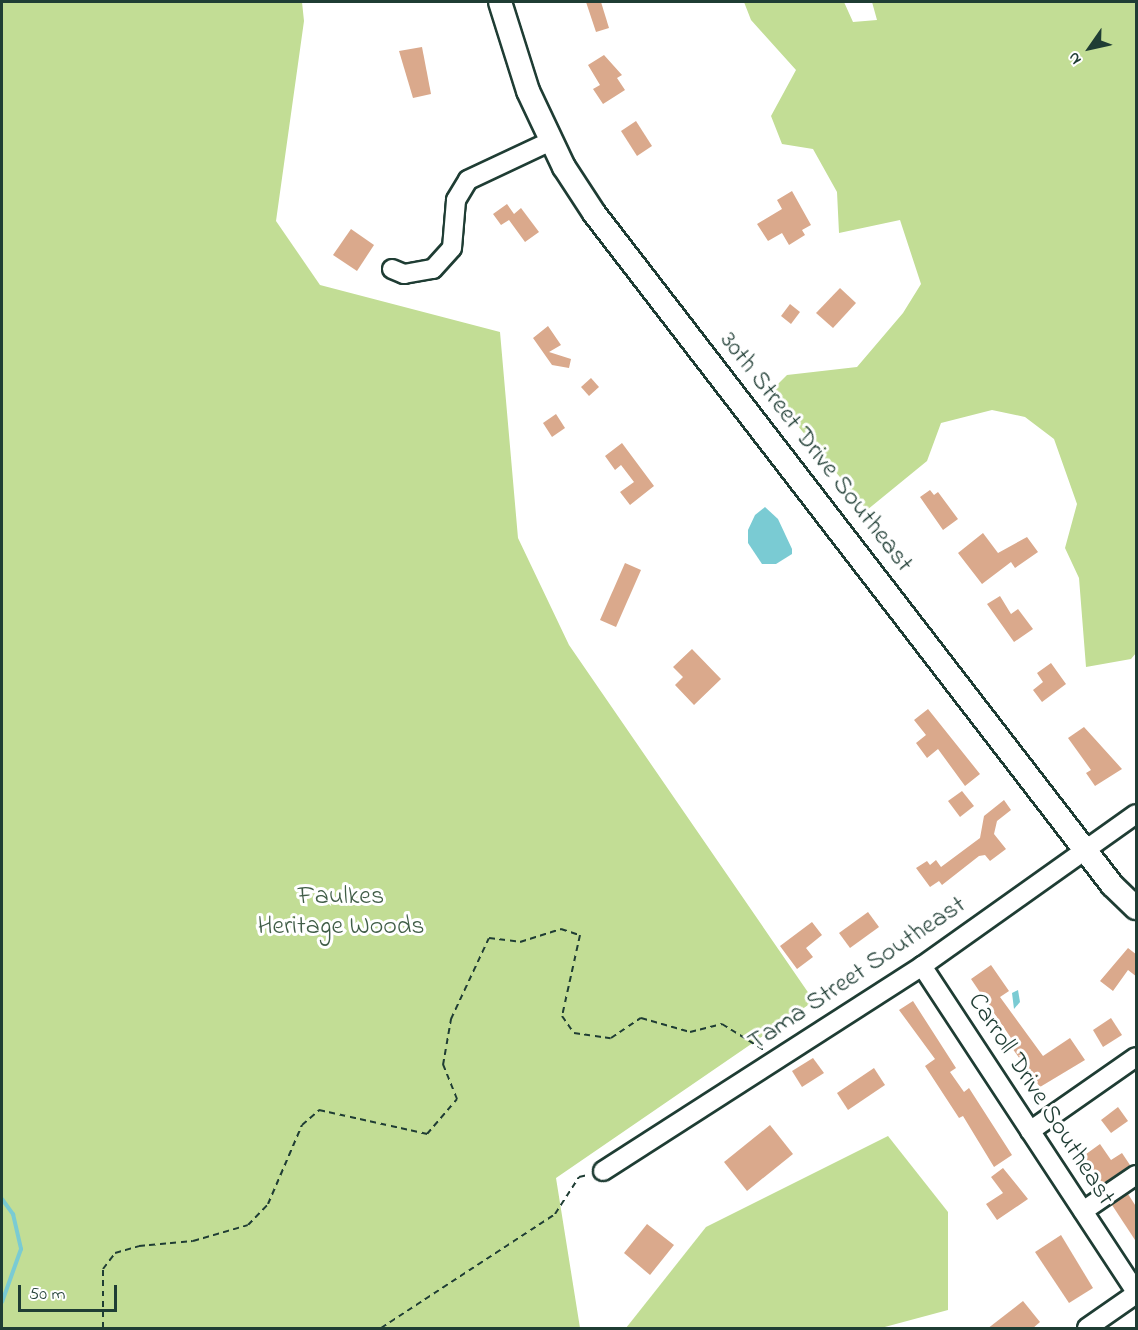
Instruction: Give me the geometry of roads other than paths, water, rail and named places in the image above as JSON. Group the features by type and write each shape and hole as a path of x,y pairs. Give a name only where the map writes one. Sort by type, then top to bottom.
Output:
{"main road":[{"name":"30th Street Drive Southeast","path":"500,2 528,90 551,141 609,234 1086,852 1112,885 1137,908"}],"street":[{"path":"392,269 404,274 433,269 452,248 456,200 468,180 551,141"},
{"name":"Tama Street Southeast","path":"603,1171 922,966 1137,814"},
{"name":"Carroll Drive Southeast","path":"922,966 1137,1293"},
{"path":"1030,1131 1137,1057"},
{"path":"1083,1211 1137,1175"},
{"path":"1087,1329 1137,1293"}],"water":[{"path":"765,507 778,519 792,549 792,554 776,564 762,564 748,543 748,530 755,515"},
{"path":"1018,990 1020,1002 1014,1009 1012,993"}],"waterway":[{"path":"2,1199 13,1214 21,1249 2,1302"}],"park label":[{"name":"Faulkes Heritage Woods","path":"341,913"}]}
